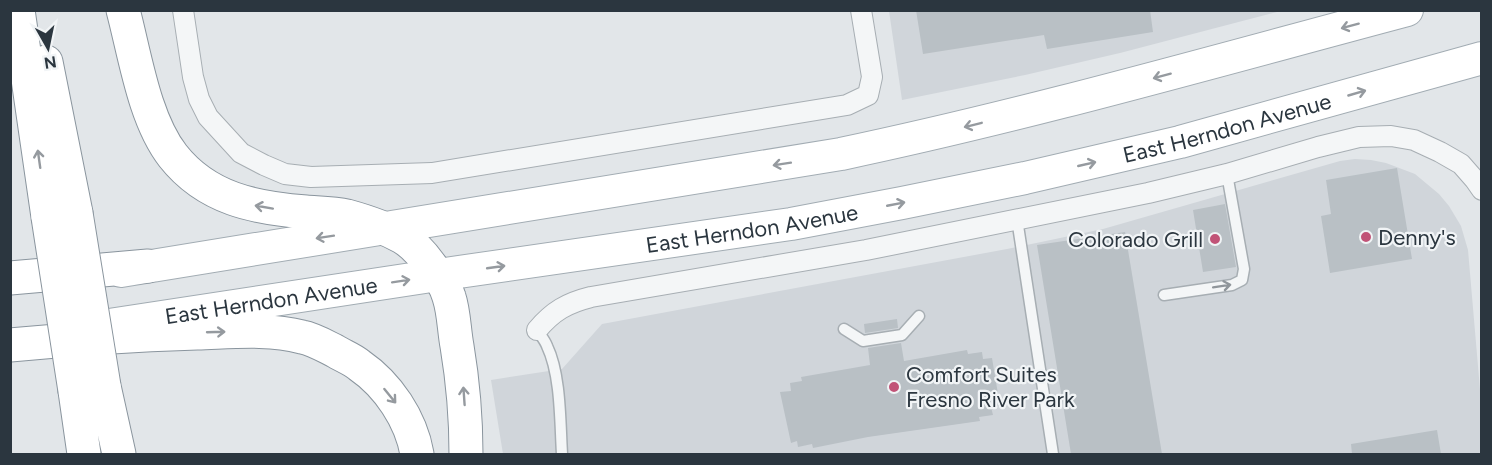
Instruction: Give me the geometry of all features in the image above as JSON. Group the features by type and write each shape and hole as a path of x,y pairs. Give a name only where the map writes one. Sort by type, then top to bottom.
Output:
{"highway":[{"path":"18,10 62,215"},
{"path":"37,10 62,215 89,389 84,454"},
{"path":"123,10 152,119 162,141 189,173 228,198 276,210 345,215 383,228 404,238 438,275 449,296 463,386 466,454"},
{"path":"10,278 148,266"},
{"path":"10,345 135,335 226,332 272,332 302,336 357,363 371,374 398,406 412,436 417,454"},
{"path":"89,389 119,454"}],"main road":[{"path":"10,288 841,154 1025,112 1407,10"},
{"name":"East Herndon Avenue","path":"10,340 791,224 1025,178 1180,142 1482,58"}],"street":[{"path":"183,10 193,77 199,99 208,117 242,153 285,174 311,177 432,173 847,105 868,95 872,77 861,10"},
{"path":"537,330 547,318 562,308 575,301 591,297 866,250 1148,193 1227,174 1359,137 1391,136 1414,140 1461,164 1482,190"}],"lane":[{"path":"1164,295 1232,285 1242,280 1244,269 1227,174"},
{"path":"1017,219 1053,454"},
{"path":"844,329 863,341 902,334 919,316"},
{"path":"537,330 548,346 554,367 562,454"}],"shaded area":[{"path":"889,11 1281,11 1120,53 902,100"},
{"path":"1355,159 1386,163 1415,174 1439,194 1461,226 1468,250 1481,401 1481,454 503,454 491,380 562,369 602,324 1103,229 1340,161"}],"building":[{"path":"916,10 1150,10 1153,32 1047,49 1044,35 923,54"},
{"name":"Denny's","path":"1397,168 1412,259 1330,273 1321,216 1331,214 1326,180"},
{"name":"Colorado Grill","path":"1225,204 1236,267 1203,272 1193,210"},
{"path":"1125,232 1162,454 1071,454 1037,245"},
{"path":"897,319 898,328 865,333 864,324"},
{"name":"Comfort Suites Fresno River Park","path":"901,343 904,361 967,350 968,354 982,352 983,359 992,358 1000,406 991,407 993,415 979,417 980,421 868,437 813,448 812,444 798,447 797,441 791,443 780,392 791,391 790,383 802,381 801,377 870,365 868,348"},
{"path":"1437,430 1441,454 1352,454 1351,444"}],"place":[{"name":"Denny's","path":"1366,237"},
{"name":"Colorado Grill","path":"1215,239"},
{"name":"Comfort Suites Fresno River Park","path":"894,387"}]}
